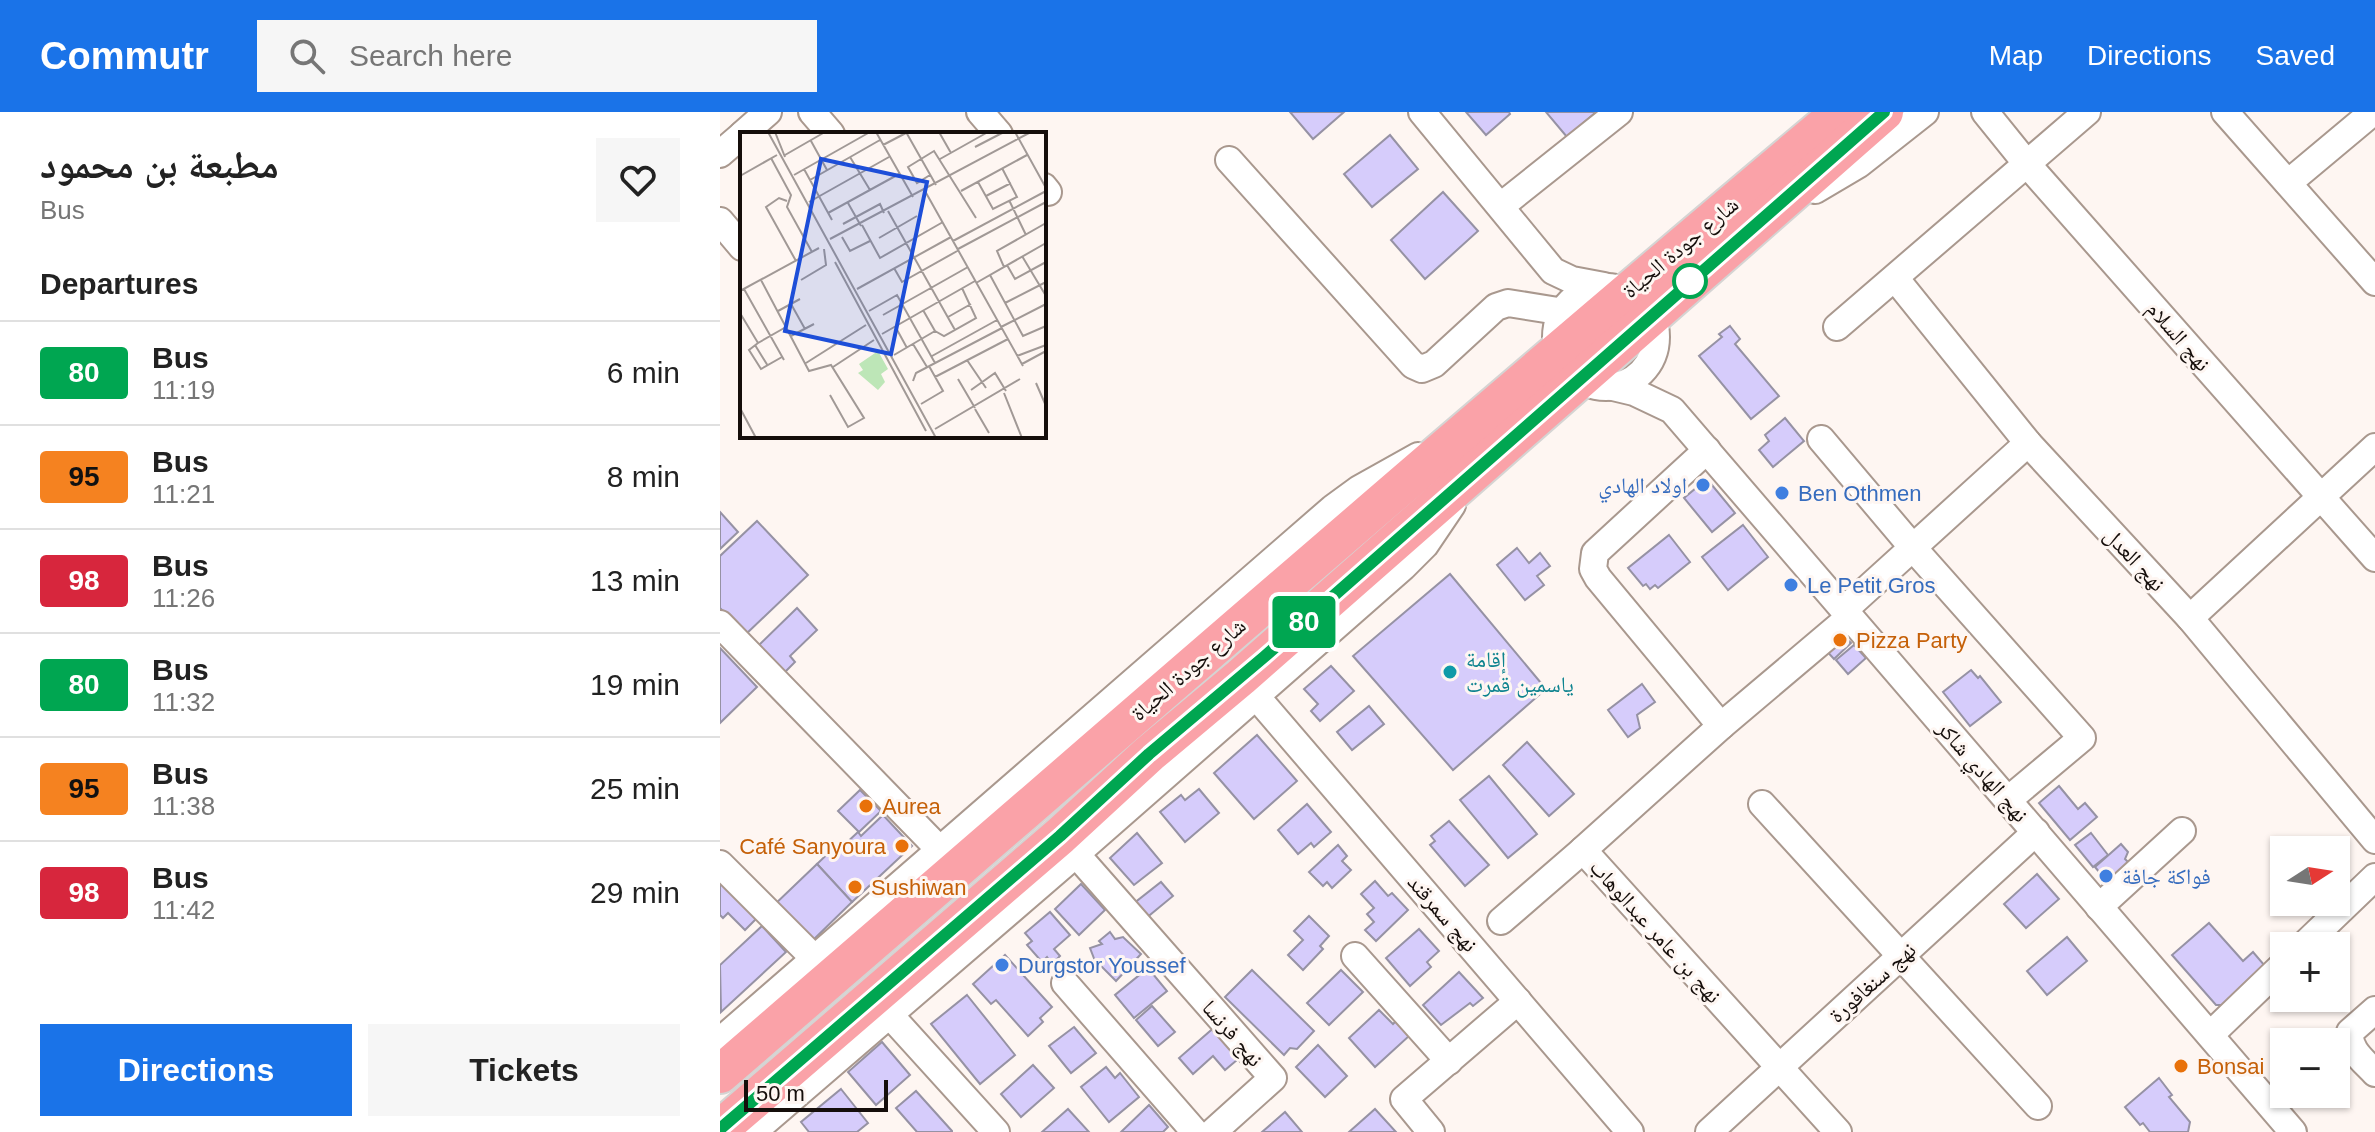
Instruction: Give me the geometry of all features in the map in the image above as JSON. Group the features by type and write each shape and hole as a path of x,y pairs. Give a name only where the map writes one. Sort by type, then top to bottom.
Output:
{"highway":[{"name":"شارع جودة الحياة","path":"1637,310 1841,112"},
{"name":"شارع جودة الحياة","path":"720,1074 1458,439 1573,352 1747,231 1884,112"},
{"name":"شارع جودة الحياة","path":"720,1129 1473,474 1573,352"}],"street":[{"path":"744,132 767,112"},
{"path":"812,112 829,132"},
{"path":"1422,112 1553,271 1573,352"},
{"path":"1501,206 1619,112"},
{"path":"1747,231 1859,164 1925,112"},
{"name":"نهج السلام","path":"1985,112 2027,164 2375,558"},
{"path":"1837,327 2087,112"},
{"path":"2225,112 2375,282"},
{"path":"2288,183 2374,112"},
{"path":"720,154 740,136"},
{"path":"1229,160 1413,365 1422,369 1434,364 1496,307 1508,303 1573,352 1634,392 1672,410"},
{"path":"720,221 740,245"},
{"path":"1553,271 1592,285 1637,310 1672,410"},
{"name":"نهج العدل","path":"1895,278 2028,443 2190,618 2375,840"},
{"path":"1573,352 1562,312 1575,297 1592,288 1637,310"},
{"name":"نهج الهادي شاكر","path":"1672,410 2293,1132"},
{"path":"720,1041 1333,508 1413,458 1458,439"},
{"path":"1821,439 2082,738 2008,800"},
{"name":"نهج بن عامر عبدالوهاب","path":"1838,1132 1583,850 1847,613 2028,443"},
{"path":"2190,618 2375,447"},
{"path":"1707,450 1595,553 1593,560 1598,578 1721,726"},
{"path":"753,1132 1076,854 1425,545 1473,474"},
{"path":"720,624 940,850"},
{"name":"نهج سمرقند","path":"1255,695 1630,1132"},
{"path":"1762,804 2038,1106"},
{"path":"2099,907 2182,831"},
{"name":"نهج سنغافورة","path":"1709,1132 2036,832"},
{"path":"1501,921 1583,850"},
{"name":"نهج فرنسا","path":"1076,854 1273,1078 1213,1132"},
{"path":"720,864 814,958"},
{"path":"2318,932 2375,877"},
{"path":"1355,956 1449,1061"},
{"path":"2210,1035 2270,977"},
{"path":"1065,983 1195,1132"},
{"path":"1431,1132 1404,1099 1518,1001"},
{"path":"2375,1010 2350,1032 2349,1037 2354,1050 2375,1073"},
{"path":"888,1013 986,1129"}],"building":[{"path":"1290,112 1344,112 1313,139"},
{"path":"1466,112 1509,112 1510,114 1486,135"},
{"path":"1546,112 1594,112 1595,113 1567,137"},
{"path":"1390,135 1418,169 1372,207 1344,174"},
{"path":"1443,192 1478,231 1425,279 1391,240"},
{"path":"1730,326 1740,339 1735,344 1779,396 1751,419 1699,356"},
{"path":"1785,418 1804,441 1773,467 1759,450 1769,441 1765,435"},
{"path":"1707,479 1735,513 1712,532 1684,498"},
{"path":"720,512 738,532 720,549"},
{"path":"757,521 808,575 745,635 720,608 720,556"},
{"path":"1743,525 1768,557 1728,590 1702,557"},
{"path":"1669,535 1690,562 1658,588 1655,585 1650,589 1646,584 1643,586 1628,568"},
{"path":"1517,548 1529,563 1540,553 1550,566 1537,576 1544,585 1525,600 1497,565"},
{"name":"إقامة ياسمين قمرت","path":"1450,574 1546,689 1453,770 1353,656"},
{"path":"797,608 817,630 790,656 795,662 784,673 758,646"},
{"path":"1846,638 1851,643 1834,659 1823,647"},
{"path":"1854,645 1866,658 1848,674 1836,660"},
{"path":"720,648 757,687 720,723"},
{"path":"1331,666 1354,691 1320,721 1311,711 1318,704 1304,689"},
{"path":"1971,670 1978,678 1980,676 2001,702 1970,726 1943,692"},
{"path":"1642,684 1655,702 1637,715 1640,728 1628,737 1608,710"},
{"path":"1369,706 1384,724 1352,750 1337,732"},
{"path":"1257,735 1297,781 1254,819 1214,773"},
{"path":"1527,742 1574,794 1549,816 1503,765"},
{"path":"1489,776 1537,834 1508,858 1460,800"},
{"path":"2059,786 2078,809 2085,803 2097,817 2070,840 2039,803"},
{"path":"1199,789 1219,813 1185,842 1160,812 1181,795 1185,800"},
{"path":"860,790 881,811 859,832 838,811"},
{"path":"1307,804 1331,832 1314,847 1311,843 1298,854 1278,830"},
{"path":"883,815 912,846 852,902 817,864 839,843 842,847 858,832 861,836"},
{"path":"1449,821 1489,865 1465,886 1430,845 1435,841 1431,836"},
{"path":"1137,833 1162,863 1134,885 1110,858"},
{"path":"2091,833 2108,855 2093,867 2075,845"},
{"path":"2121,844 2128,852 2125,859 2130,864 2114,890 2095,867"},
{"path":"1338,845 1347,856 1342,861 1351,870 1332,888 1327,882 1323,886 1309,872"},
{"path":"817,864 852,902 808,945 772,907"},
{"path":"2037,874 2059,899 2026,928 2004,904"},
{"path":"1375,881 1388,896 1392,893 1408,910 1376,941 1365,930 1374,922 1367,914 1374,908 1361,894"},
{"path":"720,882 756,919 745,930 728,913 723,918 720,915"},
{"path":"1161,882 1173,896 1145,919 1133,904"},
{"path":"1081,884 1105,910 1079,935 1055,909"},
{"path":"1050,912 1070,935 1054,949 1060,956 1052,964 1047,957 1042,962 1027,945 1032,941 1025,933"},
{"path":"1309,916 1329,936 1320,946 1323,949 1303,970 1288,955 1303,940 1294,931"},
{"path":"2209,923 2243,961 2253,952 2270,974 2229,1005 2216,1005 2172,955"},
{"path":"762,926 786,952 721,1012 720,965"},
{"path":"1419,929 1439,951 1427,962 1431,967 1410,986 1386,958"},
{"path":"1110,932 1115,939 1123,937 1141,954 1116,981 1101,966 1102,960 1095,961 1090,948 1102,944 1099,941"},
{"path":"2067,937 2087,961 2047,995 2027,971"},
{"path":"1005,955 1052,1007 1040,1018 1043,1022 1028,1036 996,1000 991,1004 973,984"},
{"path":"1148,968 1167,991 1134,1018 1115,995"},
{"path":"1252,970 1314,1031 1297,1049 1290,1048 1284,1055 1225,997"},
{"path":"1341,970 1363,992 1329,1025 1307,1003"},
{"path":"1459,972 1483,998 1473,1006 1470,1003 1441,1025 1423,1005"},
{"path":"967,995 1015,1055 980,1084 931,1024"},
{"path":"1152,1006 1175,1032 1158,1046 1136,1020"},
{"path":"1379,1010 1393,1024 1396,1021 1409,1036 1375,1067 1349,1038"},
{"path":"1217,1025 1243,1055 1225,1070 1213,1056 1193,1074 1179,1058"},
{"path":"1074,1027 1096,1053 1071,1073 1049,1046"},
{"path":"882,1042 910,1075 876,1105 848,1072"},
{"path":"1318,1045 1347,1076 1325,1097 1296,1067"},
{"path":"1033,1065 1054,1088 1021,1117 1001,1094"},
{"path":"1106,1067 1115,1078 1120,1073 1139,1097 1109,1122 1081,1087"},
{"path":"2159,1078 2172,1095 2169,1097 2190,1122 2188,1132 2150,1132 2125,1107"},
{"path":"841,1089 868,1123 857,1132 809,1132 801,1122"},
{"path":"916,1091 952,1132 917,1132 896,1108"},
{"path":"1149,1105 1168,1127 1163,1132 1121,1132"},
{"path":"1068,1109 1089,1132 1042,1132"},
{"path":"1375,1109 1396,1132 1349,1132"},
{"path":"1285,1112 1302,1132 1262,1132"}],"bus line":[{"name":"80","path":"720,1129 1060,836 1149,754 1264,657 1884,112"}],"place":[{"name":"اولاد الهادي","path":"1703,485"},
{"name":"Ben Othmen","path":"1782,493"},
{"name":"Le Petit Gros","path":"1791,585"},
{"name":"Pizza Party","path":"1840,640"},
{"name":"إقامة ياسمين قمرت","path":"1450,672"},
{"name":"Aurea","path":"866,806"},
{"name":"Café Sanyoura","path":"902,846"},
{"name":"فواكة جافة","path":"2106,876"},
{"name":"Sushiwan","path":"855,887"},
{"name":"Durgstor Youssef","path":"1002,965"},
{"name":"Bonsai","path":"2181,1066"}]}
